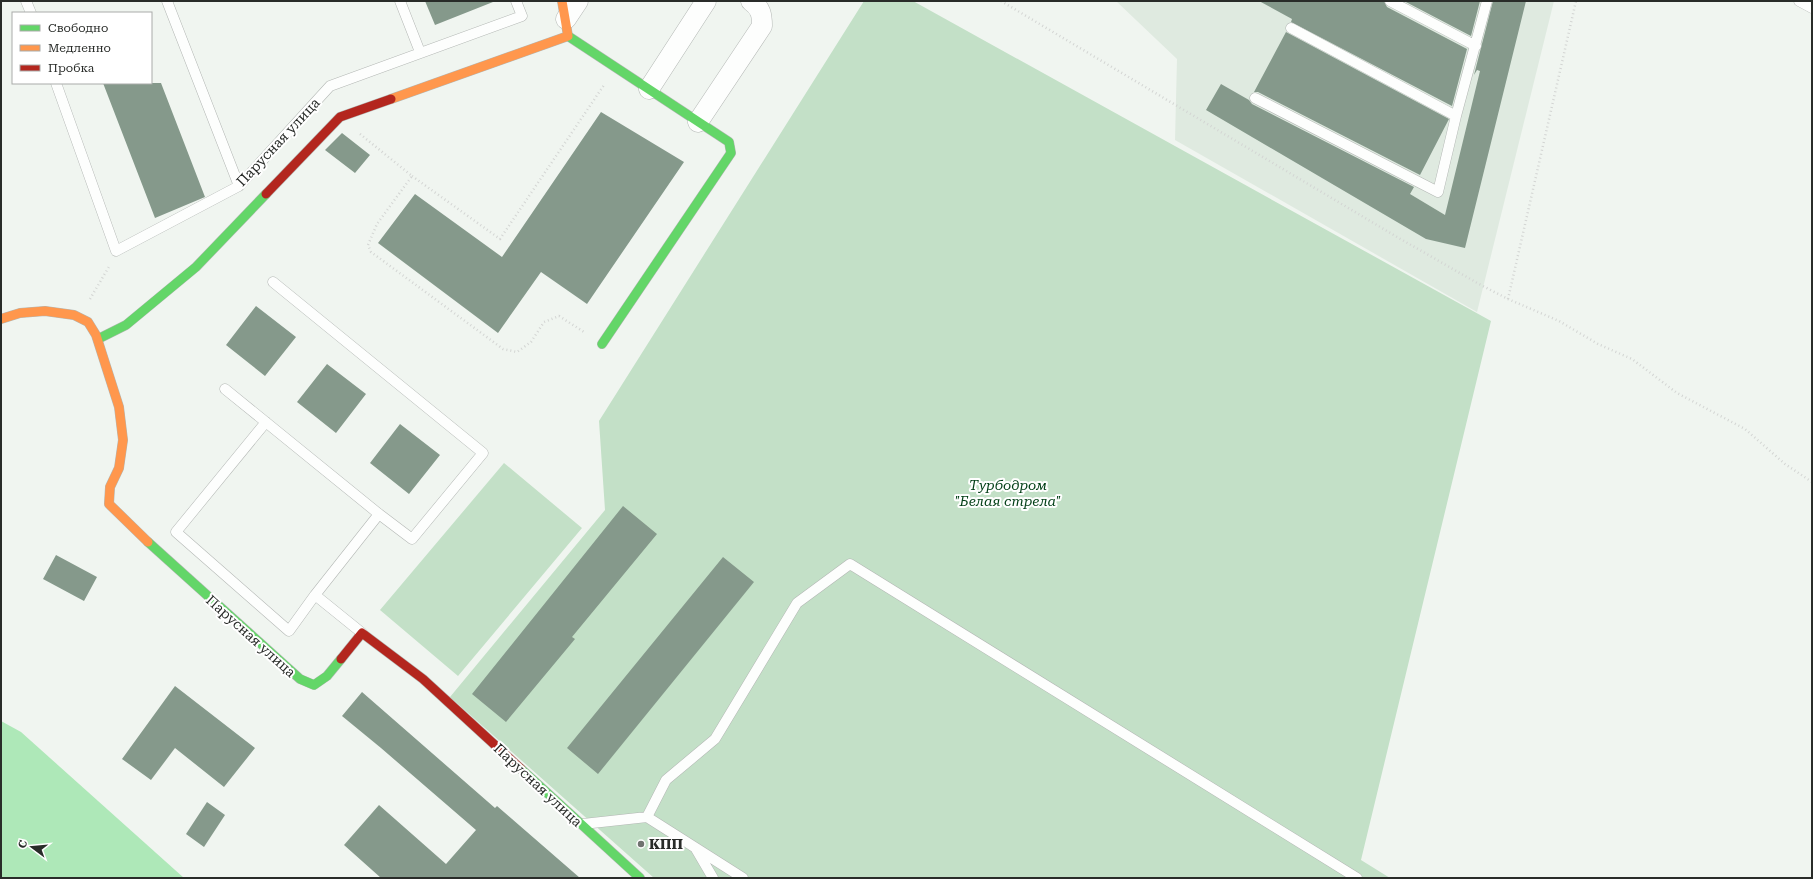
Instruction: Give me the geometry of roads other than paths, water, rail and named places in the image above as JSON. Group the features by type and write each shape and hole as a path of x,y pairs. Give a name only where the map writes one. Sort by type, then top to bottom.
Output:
{"street":[{"path":"98,339 126,325 196,267 340,117 565,19 578,1"},
{"path":"649,89 706,1"},
{"path":"698,122 762,26 762,14 757,5 751,1"},
{"path":"565,19 616,68 729,142 731,153 602,344"},
{"name":"Парусная улица","path":"1,318 20,313 46,311 74,315 88,322 98,339 119,407 123,440 119,468 110,487 109,504 119,516 300,679 314,685 327,676 362,633 423,679 640,878"}],"lane":[{"path":"26,1 31,12"},
{"path":"167,1 239,186"},
{"path":"400,1 420,52"},
{"name":"Парусная улица","path":"56,84 116,251 239,186 330,86 522,16 516,1"},
{"path":"1390,1 1476,46"},
{"path":"1255,98 1438,192 1456,116 1487,1"},
{"path":"1800,1 1812,8"},
{"path":"1291,28 1456,116"},
{"path":"225,389 412,539 483,453 273,282"},
{"path":"266,422 176,532 288,631 380,514"},
{"path":"647,816 666,780 715,739 797,603 850,564 1357,878"},
{"path":"315,595 362,633"},
{"path":"580,824 647,816 743,878"},
{"path":"695,847 713,878"}],"place":[{"name":"КПП","path":"641,844"}],"park label":[{"name":"Турбодром \"Белая стрела\"","path":"1008,494"}]}
